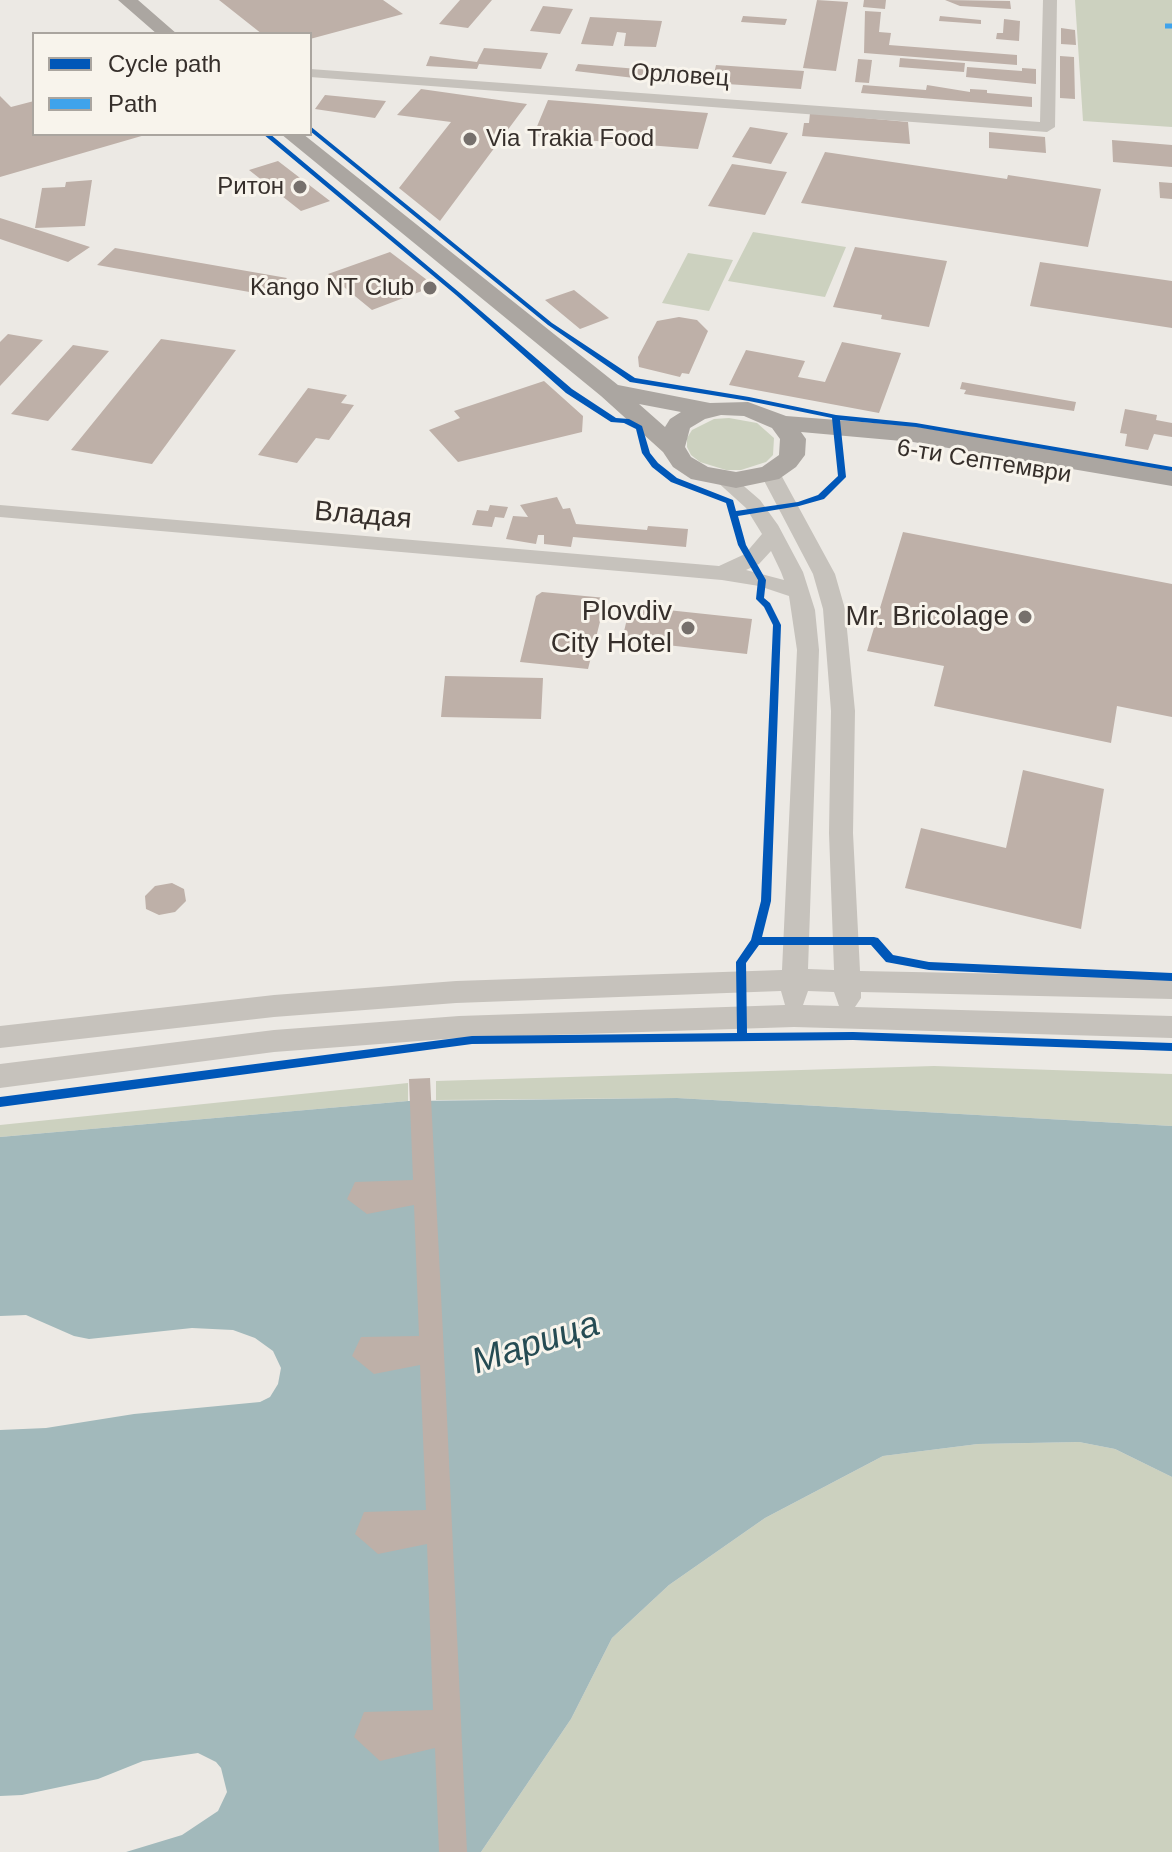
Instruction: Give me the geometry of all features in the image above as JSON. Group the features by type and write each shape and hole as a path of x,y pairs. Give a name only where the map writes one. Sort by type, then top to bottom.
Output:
{"main road":[{"path":"127,0 166,32"},
{"path":"293,136 610,391 672,447 690,468 724,479 748,479 770,473 787,462 794,447 793,439 781,423 748,409 709,410 610,391"},
{"path":"672,447 679,424 709,410"},
{"name":"6-ти Септември","path":"781,423 941,438 1172,478"},
{"name":"6-ти Септември","path":"794,447 861,445 910,450 1172,493"}],"street":[{"name":"Орловец","path":"312,73 1047,127 1050,0"},
{"path":"770,473 824,574 834,609 843,711 841,833 848,1017"},
{"path":"724,479 753,504 773,535 804,610 808,650 794,1016"},
{"name":"Владая","path":"0,511 722,573 762,580 798,592"},
{"path":"722,573 752,559 773,535"},
{"path":"0,1037 274,1006 456,992 794,980 1172,988"},
{"path":"0,1076 274,1041 459,1027 794,1016 1172,1027"}],"green space":[{"path":"1075,0 1172,0 1172,127 1083,121"},
{"path":"753,232 846,247 825,297 728,281"},
{"path":"688,253 733,260 709,311 662,303"},
{"path":"714,419 757,423 774,438 773,455 766,462 741,470 726,470 700,462 691,455 687,438 692,430"},
{"path":"934,1066 1172,1074 1172,1126 677,1098 436,1100 436,1081"},
{"path":"408,1083 408,1101 0,1137 0,1125"},
{"path":"1079,1442 1115,1449 1172,1477 1172,1852 481,1852 571,1719 612,1638 669,1585 765,1518 883,1456 978,1444"}],"water":[{"name":"Марица","path":"677,1098 1172,1126 1172,1477 1115,1449 1079,1442 978,1444 883,1456 765,1518 669,1585 612,1638 571,1719 481,1852 126,1852 182,1835 218,1811 227,1792 221,1768 198,1753 143,1761 98,1779 22,1795 0,1796 0,1430 46,1428 134,1414 260,1402 270,1397 278,1384 281,1368 273,1351 255,1338 233,1330 192,1328 89,1339 74,1336 26,1315 0,1316 0,1137 408,1101"}],"building":[{"path":"219,0 383,0 403,14 312,38 312,32 259,32"},
{"path":"460,0 492,0 468,28 439,24"},
{"path":"817,0 848,2 836,71 803,68"},
{"path":"864,0 886,0 885,9 863,7"},
{"path":"945,0 1010,1 1011,9 960,6"},
{"path":"543,6 573,9 560,34 530,31"},
{"path":"865,11 881,12 879,32 891,33 889,45 1017,55 1017,65 864,53"},
{"path":"743,16 787,19 785,25 741,22"},
{"path":"940,16 981,20 981,24 939,21"},
{"path":"590,17 662,21 656,47 624,46 626,33 617,32 613,46 581,44"},
{"path":"1004,19 1020,21 1019,41 996,39 997,33 1003,33"},
{"path":"1061,28 1075,30 1076,45 1061,44"},
{"path":"484,48 548,53 541,69 479,64 477,69 426,66 430,56 477,62"},
{"path":"1060,56 1074,57 1075,99 1060,98"},
{"path":"900,58 965,63 964,72 899,67"},
{"path":"858,59 872,60 869,83 855,82"},
{"path":"578,64 672,71 668,82 575,71"},
{"path":"716,65 804,71 801,89 712,83"},
{"path":"967,67 1022,71 1022,68 1036,69 1036,84 966,77"},
{"path":"863,85 926,90 927,85 970,92 970,89 987,90 987,93 1032,97 1032,107 861,93"},
{"name":"Via Trakia Food","path":"421,89 527,104 440,221 399,188 451,122 397,115"},
{"path":"325,95 386,101 375,118 315,109"},
{"path":"0,96 11,107 32,102 32,136 142,136 0,177"},
{"path":"548,100 708,113 698,149 533,136"},
{"path":"810,113 908,122 910,144 802,136"},
{"path":"750,127 788,133 771,164 732,157"},
{"path":"989,132 1045,137 1046,153 989,148"},
{"path":"1112,140 1172,145 1172,167 1113,162"},
{"path":"825,152 1007,179 1008,175 1101,189 1088,247 801,203"},
{"path":"278,161 330,201 301,211 249,170"},
{"path":"732,164 787,172 765,215 708,206"},
{"path":"92,180 85,226 35,228 42,188 65,187 66,182"},
{"path":"1159,182 1172,183 1172,199 1160,198"},
{"path":"0,218 90,247 68,262 0,239"},
{"path":"855,247 947,261 929,327 833,307"},
{"path":"115,248 287,278 272,296 97,265"},
{"path":"390,252 435,286 372,310 328,274"},
{"path":"1040,262 1172,281 1172,328 1030,306"},
{"path":"574,290 609,318 580,329 545,300"},
{"path":"679,317 697,320 708,331 689,374 682,373 680,377 639,367 638,357 657,321"},
{"path":"8,334 43,340 0,386 0,342"},
{"path":"161,339 236,350 152,464 71,450"},
{"path":"842,342 901,353 879,413 729,385 746,350 805,361 798,377 825,382"},
{"path":"73,345 109,351 48,421 11,414"},
{"path":"544,381 583,416 582,432 458,462 429,430 460,418 454,411"},
{"path":"962,382 1076,402 1074,411 964,394 966,390 960,389"},
{"path":"308,388 347,395 341,403 354,405 329,440 316,438 297,463 258,455"},
{"path":"1125,409 1157,415 1156,420 1172,423 1172,437 1154,434 1148,450 1125,446 1127,434 1120,433"},
{"path":"557,497 563,509 570,508 576,524 647,530 648,526 688,529 686,547 573,537 571,547 544,544 544,535 538,535 536,544 506,539 513,516 528,517 520,505"},
{"path":"490,505 508,507 504,518 495,517 492,527 472,525 477,510 488,511"},
{"name":"Mr. Bricolage","path":"903,532 1172,584 1172,717 1117,706 1111,743 934,706 944,666 867,651"},
{"path":"542,592 606,598 588,669 520,662 536,596"},
{"path":"630,606 752,619 747,654 622,640"},
{"path":"445,676 543,678 541,719 441,717"},
{"path":"1023,770 1104,789 1081,929 905,888 921,828 1006,848"},
{"path":"172,883 184,889 186,901 175,912 159,915 146,909 145,896 155,886"},
{"path":"430,1078 467,1852 439,1852 435,1748 380,1761 354,1737 364,1712 433,1710 427,1544 378,1554 355,1534 364,1512 426,1510 420,1365 374,1374 352,1356 361,1337 419,1336 414,1205 367,1214 347,1199 355,1182 413,1180 409,1079"}],"marked path":[{"path":"1165,26 1172,26"}],"cycle path":[{"path":"312,130 550,324 633,380 836,417 916,425 1172,469"},
{"path":"268,136 569,391 614,420 626,421 639,428 646,453 655,465 674,480 730,502 742,545 762,580 760,599 767,605 777,625 766,901 756,941 741,962 742,1037"},
{"path":"734,514 799,504 821,497 842,477 836,417"},
{"path":"756,941 874,941 890,959 929,966 1172,977"},
{"path":"0,1102 472,1040 853,1036 1172,1047"}],"place":[{"name":"Via Trakia Food","path":"470,139"},
{"name":"Ритон","path":"300,187"},
{"name":"Kango NT Club","path":"430,288"},
{"name":"Mr. Bricolage","path":"1025,617"},
{"name":"Plovdiv City Hotel","path":"688,628"}]}
